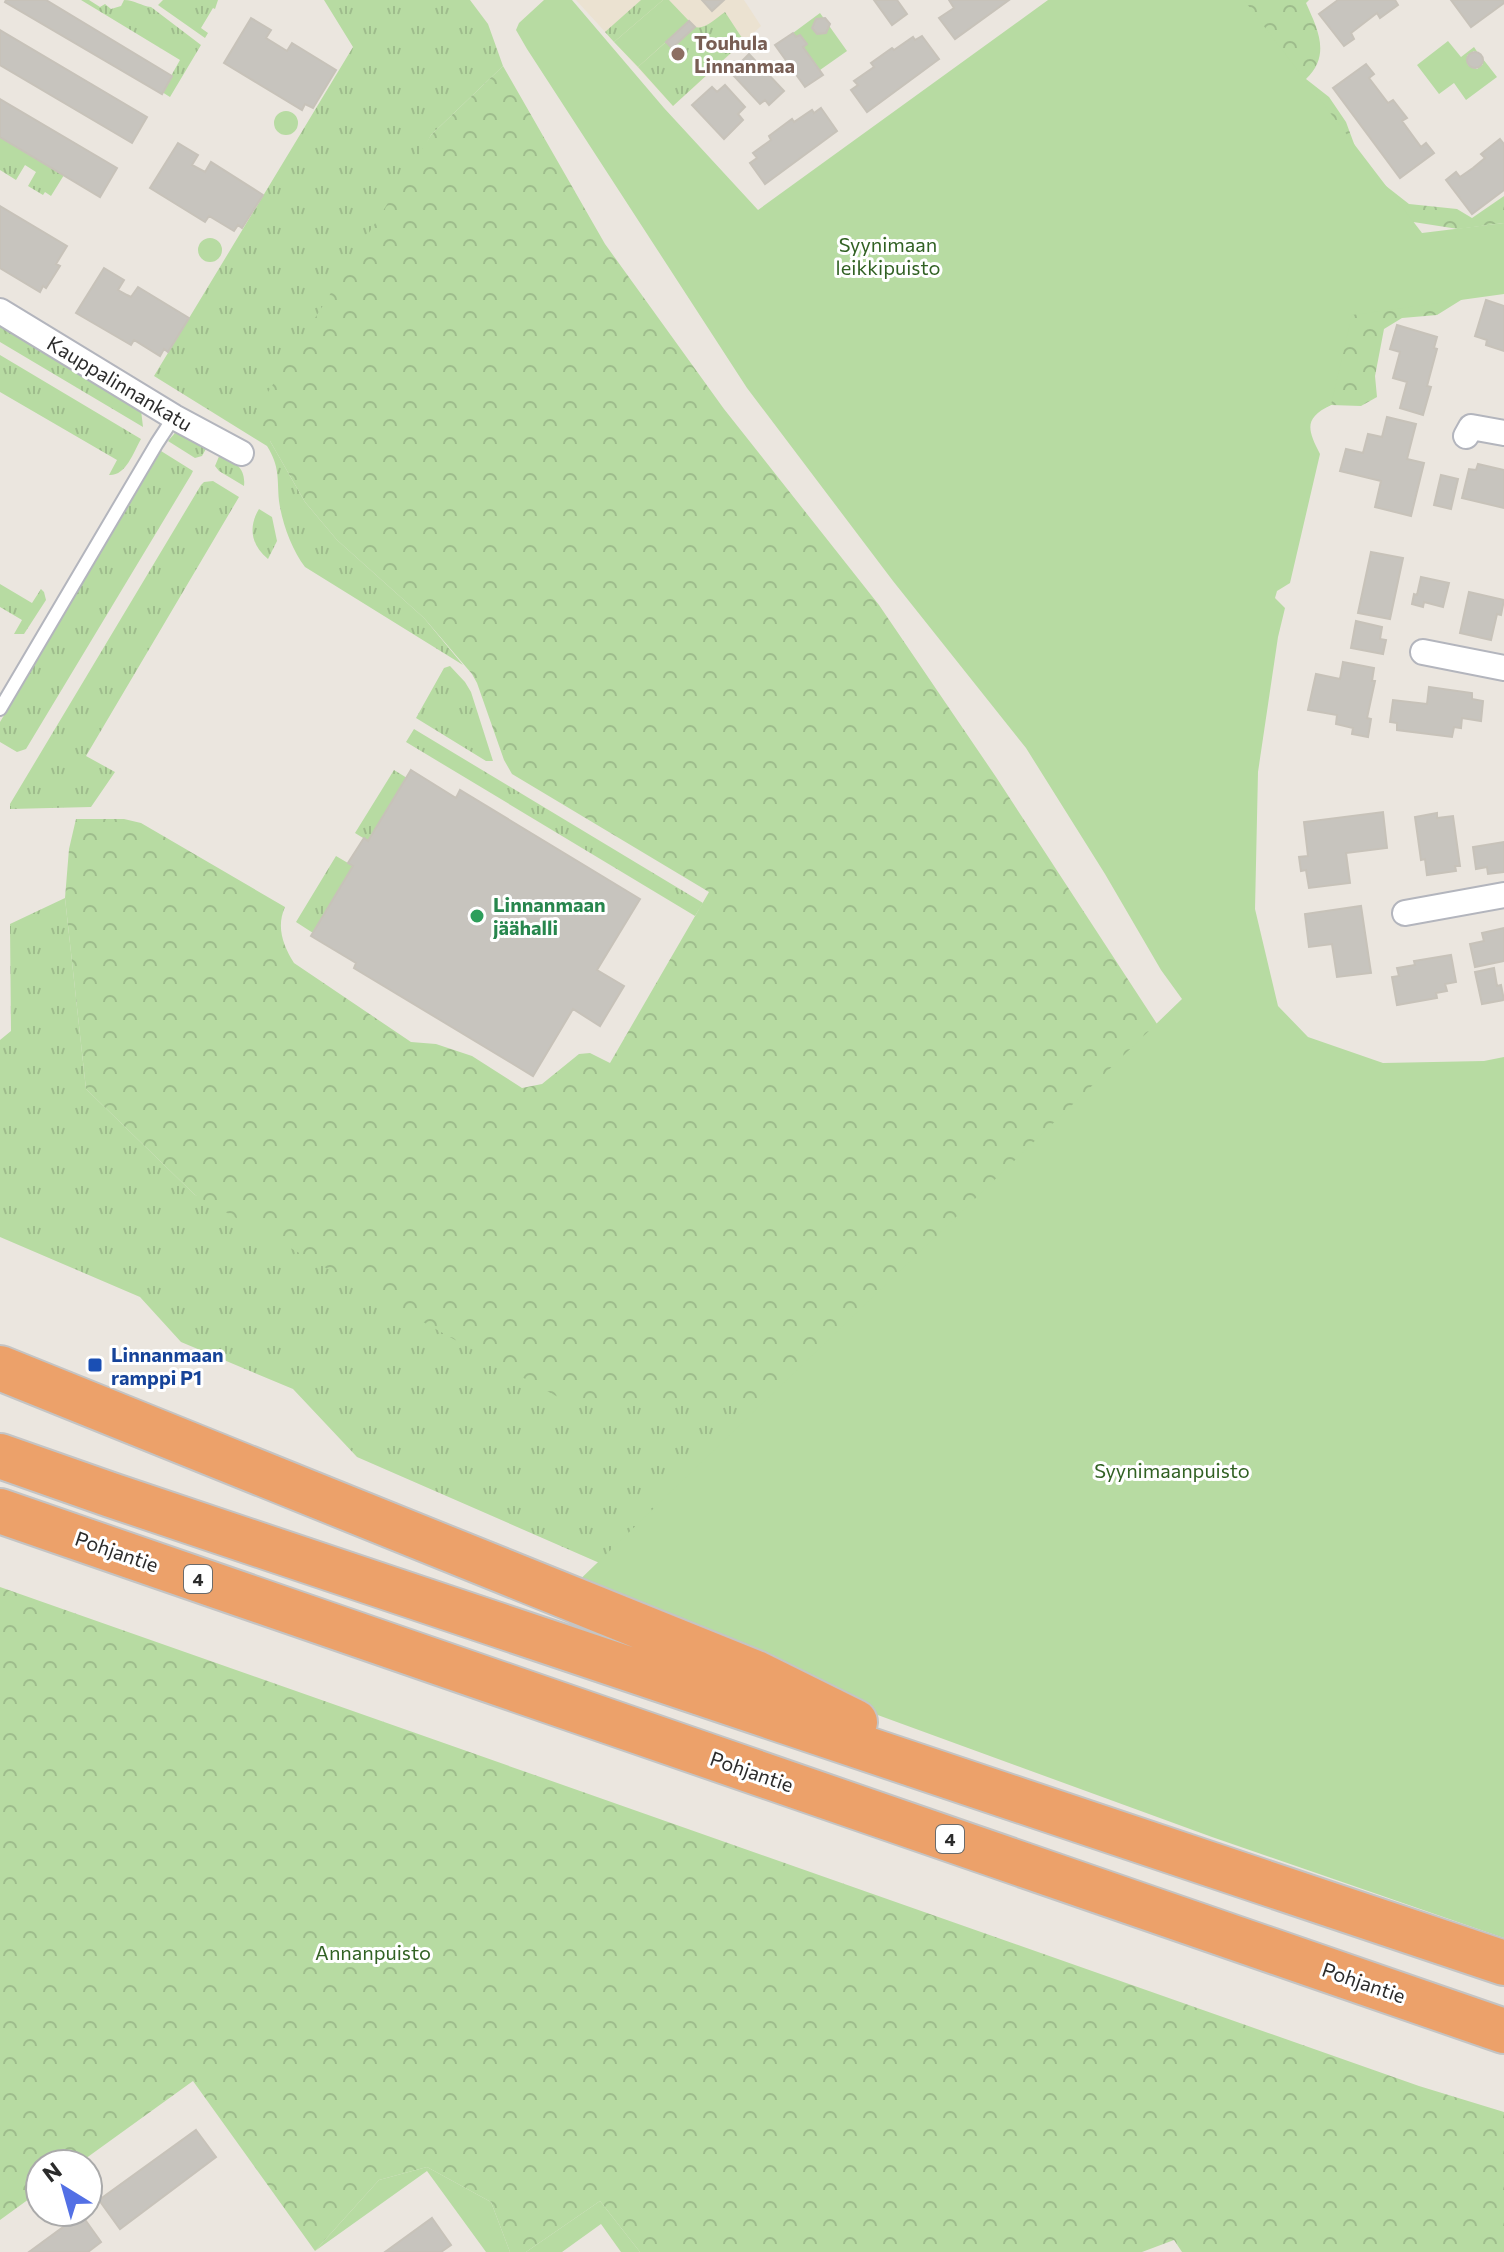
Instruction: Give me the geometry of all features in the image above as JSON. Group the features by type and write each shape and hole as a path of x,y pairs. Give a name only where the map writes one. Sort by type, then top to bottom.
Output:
{"highway":[{"path":"0,1347 188,1415 334,1502"},
{"path":"0,1368 756,1673 1008,1798"},
{"path":"0,1456 1504,1963"},
{"name":"Pohjantie","path":"0,1511 1504,2031"}],"street":[{"name":"Kauppalinnankatu","path":"0,311 174,417 241,453"},
{"path":"1466,436 1471,427 1504,433"},
{"path":"1423,652 1504,668"},
{"path":"1405,913 1504,895"}],"lane":[{"path":"0,709 174,417"}],"shaded area":[{"name":"Touhula Linnanmaa","path":"576,0 744,0 761,26 673,106"}],"green space":[{"path":"81,0 89,0 100,7 105,4 111,9 121,6 124,0 151,7 201,45 170,97 162,92 180,60"},
{"path":"163,0 218,0 201,28 208,33 205,38 158,5"},
{"path":"324,0 470,0 488,24 503,66 431,135 270,441 305,502 337,540 424,618 463,665 305,567 285,527 276,467 267,446 154,376 353,47"},
{"name":"Syynimaanpuisto","path":"544,0 572,0 664,108 758,210 1048,0 1244,0 1422,233 1504,223 1504,294 1352,315 1331,405 1316,415 1310,425 1320,454 1290,583 1277,591 1275,598 1285,608 1258,772 1255,909 1278,1006 1308,1037 1383,1063 1484,1061 1504,1057 1504,1938 1212,1837 757,1671 567,1592 1182,999 1161,970 1026,748 893,581 747,388 527,49 516,30 519,23"},
{"path":"641,0 663,0 614,42 605,32"},
{"path":"663,0 669,0 689,21 638,67 614,42"},
{"path":"1203,0 1309,0 1306,3 1318,33 1320,52 1314,70 1306,79 1329,97 1346,122 1363,168 1409,204 1457,209 1472,218 1504,196 1504,223 1458,229 1375,216"},
{"path":"725,12 744,41 673,106 638,67 666,42 672,47 695,27 707,25"},
{"path":"820,13 847,51 820,70 803,47 807,44 800,35 796,37 793,33"},
{"path":"1448,41 1461,57 1474,47 1478,53 1474,51 1467,56 1468,65 1477,69 1483,64 1483,59 1497,77 1466,100 1454,83 1439,94 1417,65"},
{"path":"503,66 605,244 724,409 879,605 996,777 1189,1073 1003,1407 565,1401 195,1195 86,1089 65,898 69,849 76,819 124,819 141,823 285,907 281,922 282,936 294,963 411,1042 436,1044 472,1056 522,1088 542,1084 579,1054 590,1053 610,1063 709,892 512,774 472,674 424,618 337,540 305,502 256,411 431,135"},
{"path":"286,111 295,114 298,123 295,132 286,135 277,132 274,123 277,114"},
{"path":"0,137 64,175 51,196 28,186 36,172 25,165 16,180 0,170"},
{"path":"210,238 219,241 222,250 219,259 210,262 201,259 198,250 201,241"},
{"path":"1490,282 1437,315 1402,318 1384,329 1375,376 1377,397 1361,406 1331,405 1315,412 1331,302"},
{"path":"0,324 141,410 143,427 0,342"},
{"path":"0,355 141,439 124,468 109,475 117,460 0,392"},
{"path":"175,433 182,433 207,447 202,456 195,458 168,441"},
{"path":"161,451 193,471 26,749 17,752 0,742 0,722"},
{"path":"220,454 238,466 244,486 215,466"},
{"path":"213,481 239,497 86,756 115,772 91,807 10,809 10,804 201,485"},
{"path":"259,509 272,517 277,541 268,559 253,536 253,522"},
{"path":"0,584 32,603 41,589 44,592 46,600 24,634 14,634 22,620 0,607"},
{"path":"450,666 471,692 493,761 486,761 416,718 444,668"},
{"path":"414,729 703,903 695,916 406,742"},
{"path":"394,770 407,778 368,841 355,833"},
{"path":"336,856 353,866 313,933 296,922"},
{"path":"65,898 86,1089 195,1195 1003,1407 627,1575 357,1457 293,1389 181,1342 140,1297 0,1237 0,1040 11,1031 10,924"},
{"name":"Annanpuisto","path":"0,1587 1419,2086 1504,2112 1504,2252 1182,2252 1174,2240 1142,2252 640,2252 600,2201 526,2252 510,2252 491,2202 427,2167 379,2180 315,2251 193,2081 100,2148 24,2148 24,2203 0,2220"},
{"path":"427,2167 491,2202 510,2252 486,2252 427,2171 315,2251 379,2180"},
{"path":"600,2201 640,2252 621,2252 601,2224 562,2252 526,2252"}],"building":[{"path":"6,0 46,0 172,76 162,94"},
{"path":"702,0 724,0 712,11"},
{"path":"874,0 897,0 907,14 892,25"},
{"path":"949,0 1009,0 955,39 939,18 954,8"},
{"path":"1338,0 1395,0 1398,5 1380,18 1377,13 1351,33 1354,39 1344,46 1319,14"},
{"path":"1451,0 1504,0 1504,3 1471,27"},
{"path":"251,18 271,30 266,38 287,51 292,43 336,70 313,108 305,104 302,110 224,63"},
{"path":"825,18 830,24 826,33 817,34 812,28 816,19"},
{"path":"689,21 695,27 672,48 666,42"},
{"path":"0,30 147,117 132,143 0,65"},
{"path":"793,33 796,37 800,35 807,44 803,47 823,75 805,87 775,45"},
{"path":"922,36 939,59 867,112 851,90 858,85 854,81 874,67 871,63 892,48 894,50 913,37 915,40"},
{"path":"1475,52 1481,54 1481,66 1475,68 1469,66 1467,60 1469,54"},
{"path":"749,54 784,91 769,105 765,100 760,104 734,76 738,72 735,68"},
{"path":"1366,64 1374,74 1369,78 1388,103 1393,100 1407,118 1402,121 1421,147 1426,143 1434,153 1400,178 1333,88"},
{"path":"725,85 745,107 738,114 743,120 724,139 692,105 712,87 717,92"},
{"path":"0,99 117,168 100,197 0,137"},
{"path":"821,108 837,131 765,184 750,163 757,158 753,153 792,119 794,122"},
{"path":"1500,139 1504,144 1504,190 1472,214 1446,180 1456,172 1460,177 1473,168 1485,158 1481,154"},
{"path":"178,143 198,155 192,165 205,172 211,162 263,195 242,228 238,225 234,231 209,216 205,222 150,188"},
{"path":"0,206 67,246 56,264 60,266 40,292 0,268"},
{"path":"104,268 124,280 118,290 131,297 138,287 189,318 168,352 164,349 160,356 134,340 131,345 76,313"},
{"path":"1486,300 1504,306 1504,351 1486,345 1487,340 1475,336"},
{"path":"1397,325 1437,337 1427,386 1431,387 1423,415 1400,408 1407,382 1393,378 1400,352 1390,349"},
{"path":"1387,417 1416,424 1407,459 1424,463 1411,516 1375,507 1381,481 1340,471 1346,449 1363,453 1368,434 1382,437"},
{"path":"1478,464 1504,470 1504,508 1462,498 1469,469 1476,470"},
{"path":"1441,475 1458,479 1451,509 1434,505"},
{"path":"1371,552 1403,558 1390,619 1358,613"},
{"path":"1421,577 1449,583 1443,607 1424,602 1423,607 1412,604"},
{"path":"1469,592 1504,600 1491,640 1460,633"},
{"path":"1356,621 1382,627 1380,639 1386,640 1383,654 1351,648"},
{"path":"1343,662 1374,668 1372,681 1375,681 1367,718 1371,719 1368,737 1352,734 1353,728 1336,724 1337,715 1308,710 1316,674 1340,679"},
{"path":"1429,687 1472,693 1472,699 1483,701 1481,721 1462,718 1461,728 1454,727 1452,737 1397,730 1397,723 1390,722 1393,700 1427,704"},
{"name":"Linnanmaan jäähalli","path":"411,770 456,798 460,790 640,899 597,970 624,986 600,1026 573,1009 533,1076 354,968 356,963 311,936 353,866 348,863 364,838 368,841"},
{"path":"1383,812 1387,848 1346,853 1350,883 1309,888 1306,870 1301,871 1299,857 1308,856 1304,822"},
{"path":"1437,813 1437,818 1453,816 1460,866 1455,866 1456,871 1427,875 1425,859 1421,860 1415,817"},
{"path":"1504,842 1504,872 1488,874 1487,867 1476,869 1473,847"},
{"path":"1361,906 1371,973 1337,977 1332,944 1309,947 1305,914"},
{"path":"1504,928 1504,961 1475,967 1470,944 1484,941 1482,933"},
{"path":"1451,955 1456,982 1445,984 1447,991 1436,993 1437,998 1397,1005 1392,977 1399,976 1397,968 1415,965 1414,961"},
{"path":"1494,968 1497,986 1501,985 1504,1000 1482,1004 1475,972"},
{"path":"196,2130 216,2157 120,2229 104,2207 104,2196"},
{"path":"432,2218 451,2245 441,2252 385,2252"},
{"path":"62,2228 91,2228 101,2242 88,2252 29,2252"}],"place":[{"name":"Touhula Linnanmaa","path":"678,54"},
{"name":"Linnanmaan jäähalli","path":"477,916"},
{"name":"Linnanmaan ramppi P1","path":"95,1365"}],"park label":[{"name":"Syynimaan leikkipuisto","path":"888,256"}]}
